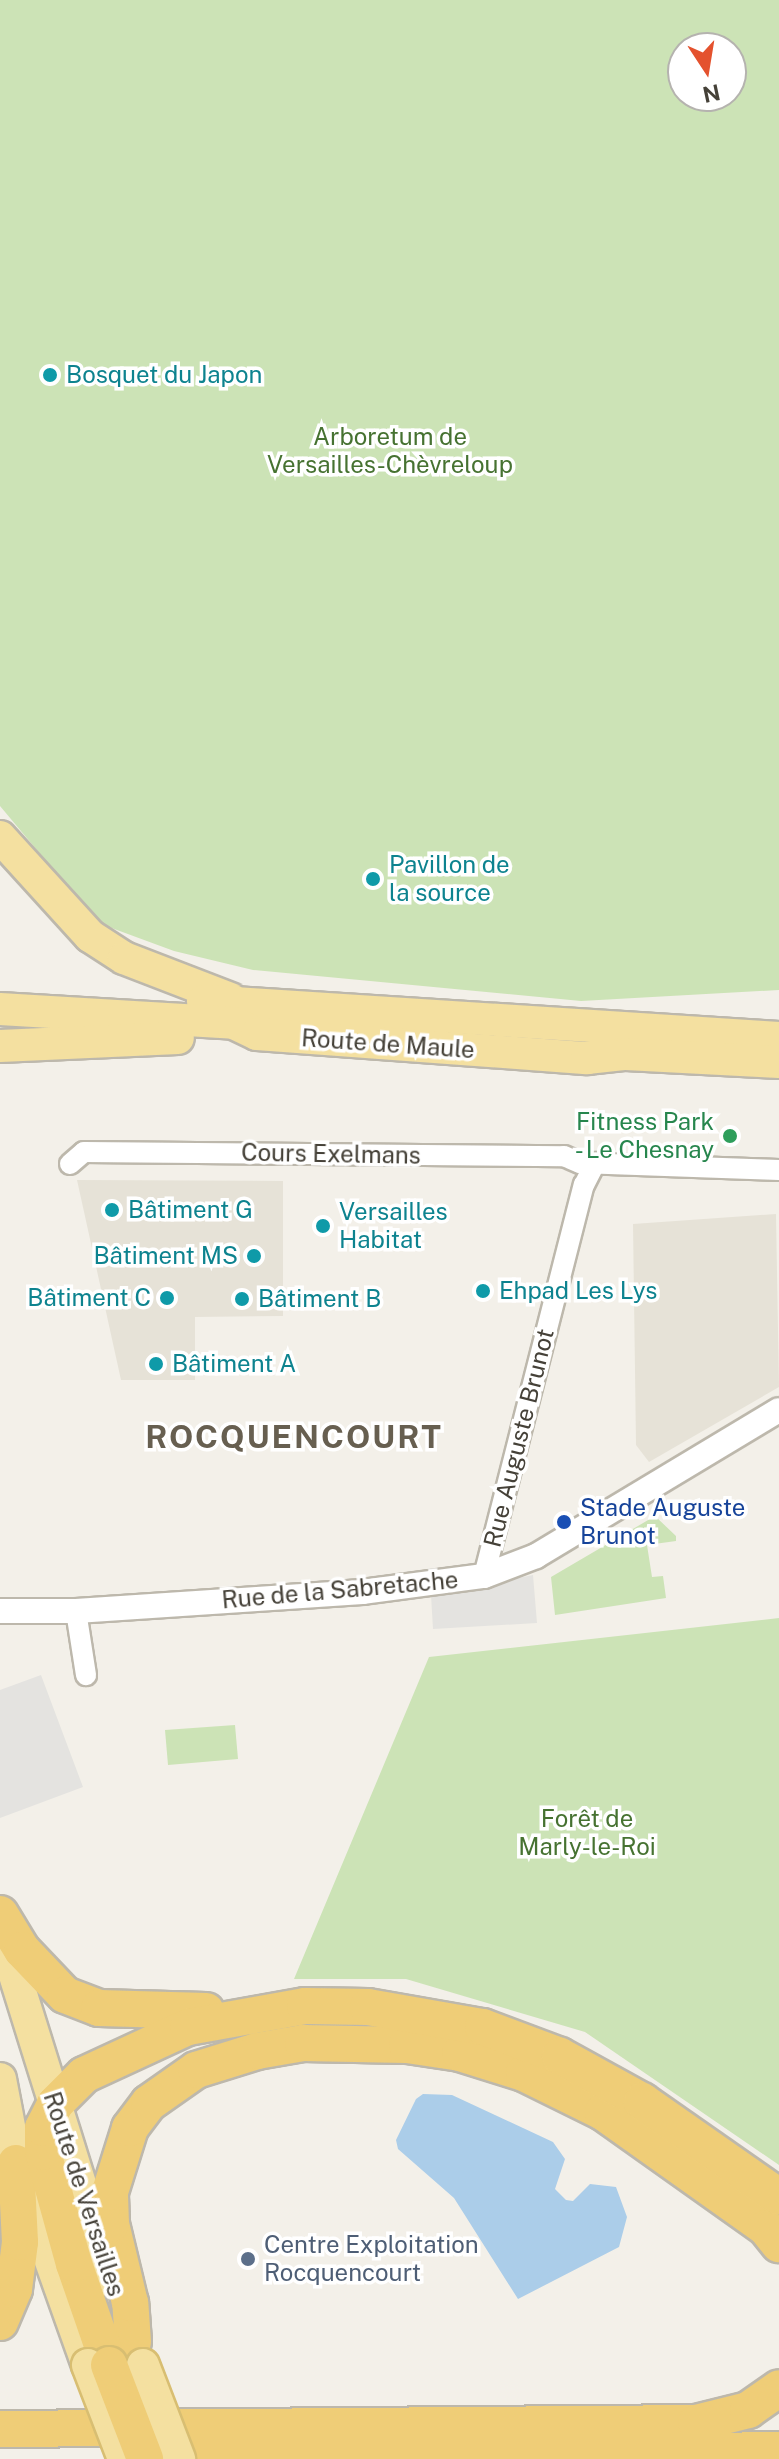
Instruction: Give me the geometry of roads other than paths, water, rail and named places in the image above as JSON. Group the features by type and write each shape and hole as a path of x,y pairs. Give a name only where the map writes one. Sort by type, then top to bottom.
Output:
{"highway":[{"path":"0,1914 22,1950 65,1995 99,2008 248,2013"},
{"path":"145,2459 118,2359 74,2264 43,2152 43,2128 55,2104 84,2075 151,2040 248,2013 305,2006 368,2007 483,2027 560,2056 642,2101 779,2197"},
{"path":"118,2359 130,2303 111,2224 110,2192 130,2128 149,2103 196,2070 257,2051 303,2043 407,2045 460,2053 524,2073 603,2112 766,2228 779,2244"},
{"path":"0,2322 14,2289 20,2242 16,2163"},
{"path":"0,2429 696,2423 748,2410 779,2388"},
{"path":"178,2459 779,2450"}],"main road":[{"path":"0,837 90,936 124,958 240,1004"},
{"name":"Route de Maule","path":"0,990 779,1038"},
{"name":"Route de Maule","path":"0,1009 234,1023 257,1034 587,1058 626,1054 779,1062"},
{"path":"0,1046 257,1034"},
{"path":"587,1058 620,1066 779,1081"},
{"name":"Route de Versailles","path":"0,1926 55,2104"},
{"path":"0,2079 16,2163 118,2359 178,2459"},
{"path":"118,2359 124,2459"}],"street":[{"name":"Cours Exelmans","path":"70,1164 84,1152 564,1156 595,1163 779,1170"},
{"name":"Rue Auguste Brunot","path":"484,1576 584,1185 595,1163"},
{"name":"Rue de la Sabretache","path":"0,1611 76,1611 423,1587 484,1576 536,1556 779,1410"},
{"path":"76,1611 86,1675"}],"water":[{"path":"423,2094 452,2095 553,2142 565,2159 555,2189 566,2200 573,2201 590,2184 616,2187 627,2217 619,2247 518,2299 454,2198 398,2149 396,2140 416,2099"}],"place":[{"name":"Bosquet du Japon","path":"50,375"},
{"name":"Pavillon de la source","path":"373,879"},
{"name":"Fitness Park - Le Chesnay","path":"730,1136"},
{"name":"Bâtiment G","path":"112,1210"},
{"name":"Versailles Habitat","path":"323,1226"},
{"name":"Bâtiment MS","path":"254,1256"},
{"name":"Ehpad Les Lys","path":"483,1291"},
{"name":"Bâtiment C","path":"167,1298"},
{"name":"Bâtiment B","path":"242,1299"},
{"name":"Bâtiment A","path":"156,1364"},
{"name":"Stade Auguste Brunot","path":"564,1522"},
{"name":"Centre Exploitation Rocquencourt","path":"248,2259"}],"district":[{"name":"ROCQUENCOURT","path":"294,1437"}],"park label":[{"name":"Arboretum de Versailles-Chèvreloup","path":"390,451"},
{"name":"Forêt de Marly-le-Roi","path":"587,1833"}]}
